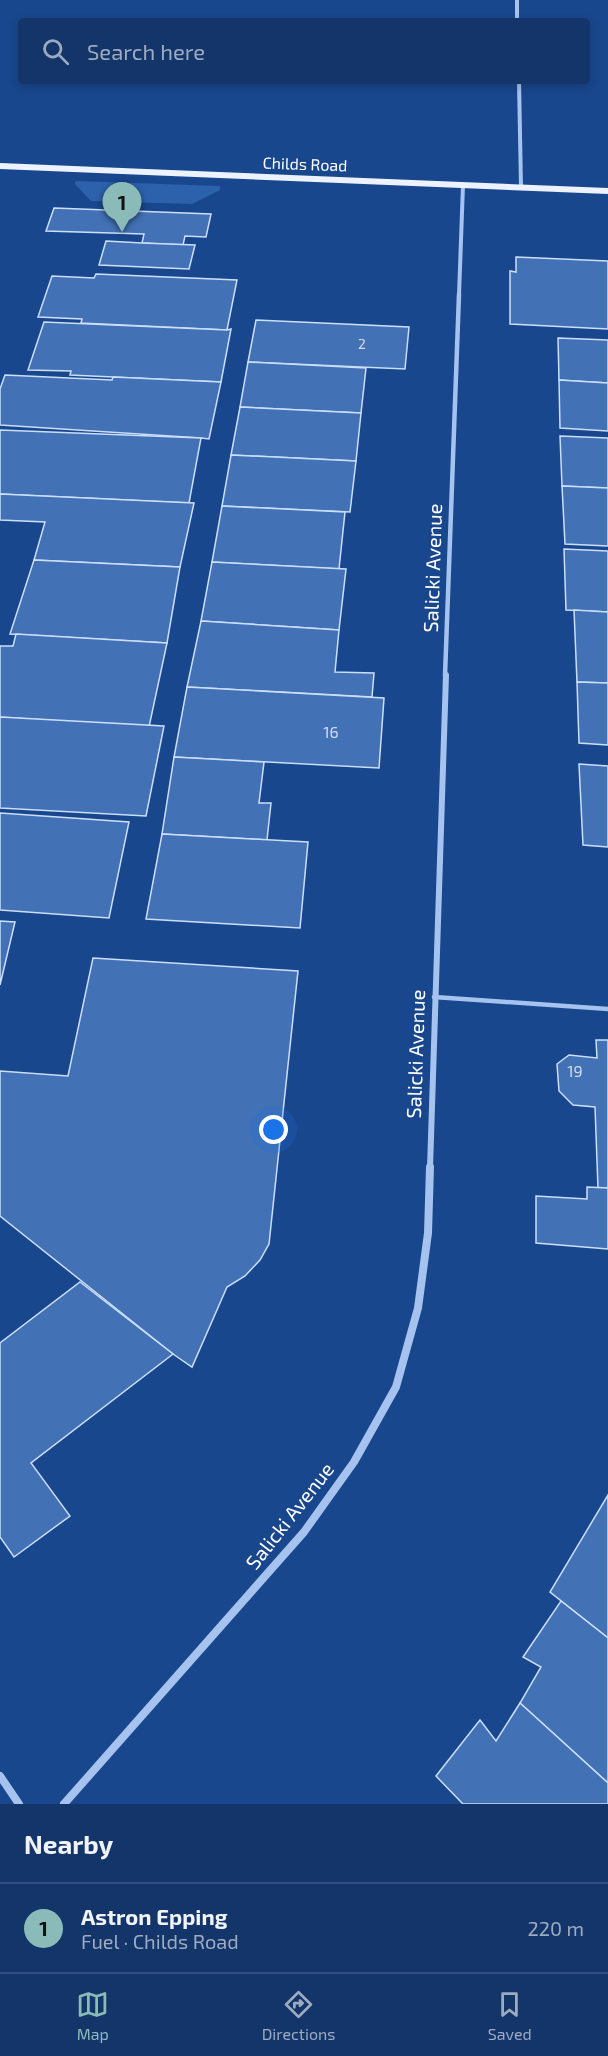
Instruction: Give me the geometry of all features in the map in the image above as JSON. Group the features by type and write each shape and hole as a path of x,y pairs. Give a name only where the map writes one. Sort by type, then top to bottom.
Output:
{"main road":[{"name":"Childs Road","path":"0,166 608,190"}],"street":[{"path":"517,0 518,18"},
{"path":"519,84 521,187"},
{"name":"Salicki Avenue","path":"64,1804 304,1532 354,1462 396,1387 418,1308 428,1233 434,998 464,185"},
{"path":"0,1776 19,1804"}],"lane":[{"path":"434,998 608,1010"}],"shaded area":[{"path":"76,181 220,186 220,190 192,204 91,201 75,184"}],"building":[{"path":"54,208 211,214 206,237 185,236 183,245 142,243 144,234 46,231"},
{"path":"106,241 195,245 189,269 99,265"},
{"path":"516,257 608,261 608,329 510,324 510,271 516,272"},
{"path":"96,274 237,280 227,330 81,323 82,319 38,317 52,276 94,278"},
{"path":"256,320 409,327 405,369 248,362"},
{"path":"44,322 231,329 221,382 70,375 71,371 28,370"},
{"path":"558,338 608,340 608,383 559,380"},
{"path":"248,362 366,368 361,413 240,407"},
{"path":"5,375 221,382 209,439 0,425 0,389"},
{"path":"559,380 608,383 608,431 560,428"},
{"path":"240,407 361,413 356,461 231,455"},
{"path":"0,430 201,438 189,503 0,494"},
{"path":"560,436 608,438 608,488 562,486"},
{"path":"231,455 356,461 350,512 222,506"},
{"path":"562,486 608,488 608,546 565,544"},
{"path":"0,494 194,503 180,567 34,560 45,522 0,520"},
{"path":"222,506 345,512 339,569 212,562"},
{"path":"564,549 608,551 608,612 566,610"},
{"path":"34,560 180,567 167,643 10,634"},
{"path":"212,562 346,569 339,630 201,621"},
{"path":"574,610 608,612 608,683 577,682"},
{"path":"201,621 339,630 335,672 374,673 372,697 187,687"},
{"path":"16,634 167,643 149,727 0,717 0,646 13,646"},
{"path":"577,682 608,683 608,745 579,743"},
{"path":"187,687 384,698 379,768 174,757"},
{"path":"0,717 164,726 146,816 0,808"},
{"path":"174,757 264,762 259,803 271,803 267,840 162,834"},
{"path":"579,764 608,766 608,847 583,845"},
{"path":"0,813 129,822 109,918 0,910"},
{"path":"162,834 308,842 300,928 146,919"},
{"path":"0,921 15,922 0,985"},
{"path":"93,958 298,971 269,1244 260,1260 245,1276 227,1287 192,1367 0,1216 0,1071 68,1076"},
{"path":"596,1040 608,1040 608,1188 598,1188 595,1107 573,1105 559,1091 557,1064 569,1055 597,1058"},
{"path":"587,1187 608,1188 608,1249 536,1243 536,1196 587,1199"},
{"path":"80,1282 173,1354 31,1463 70,1516 14,1557 0,1537 0,1343"},
{"path":"608,1495 608,1638 550,1592"},
{"path":"561,1601 608,1638 608,1783 520,1703 541,1667 523,1657"},
{"path":"520,1703 608,1783 608,1804 463,1804 436,1776 480,1720 496,1741"}],"place":[{"name":"Astron Epping","path":"122,232"}]}
